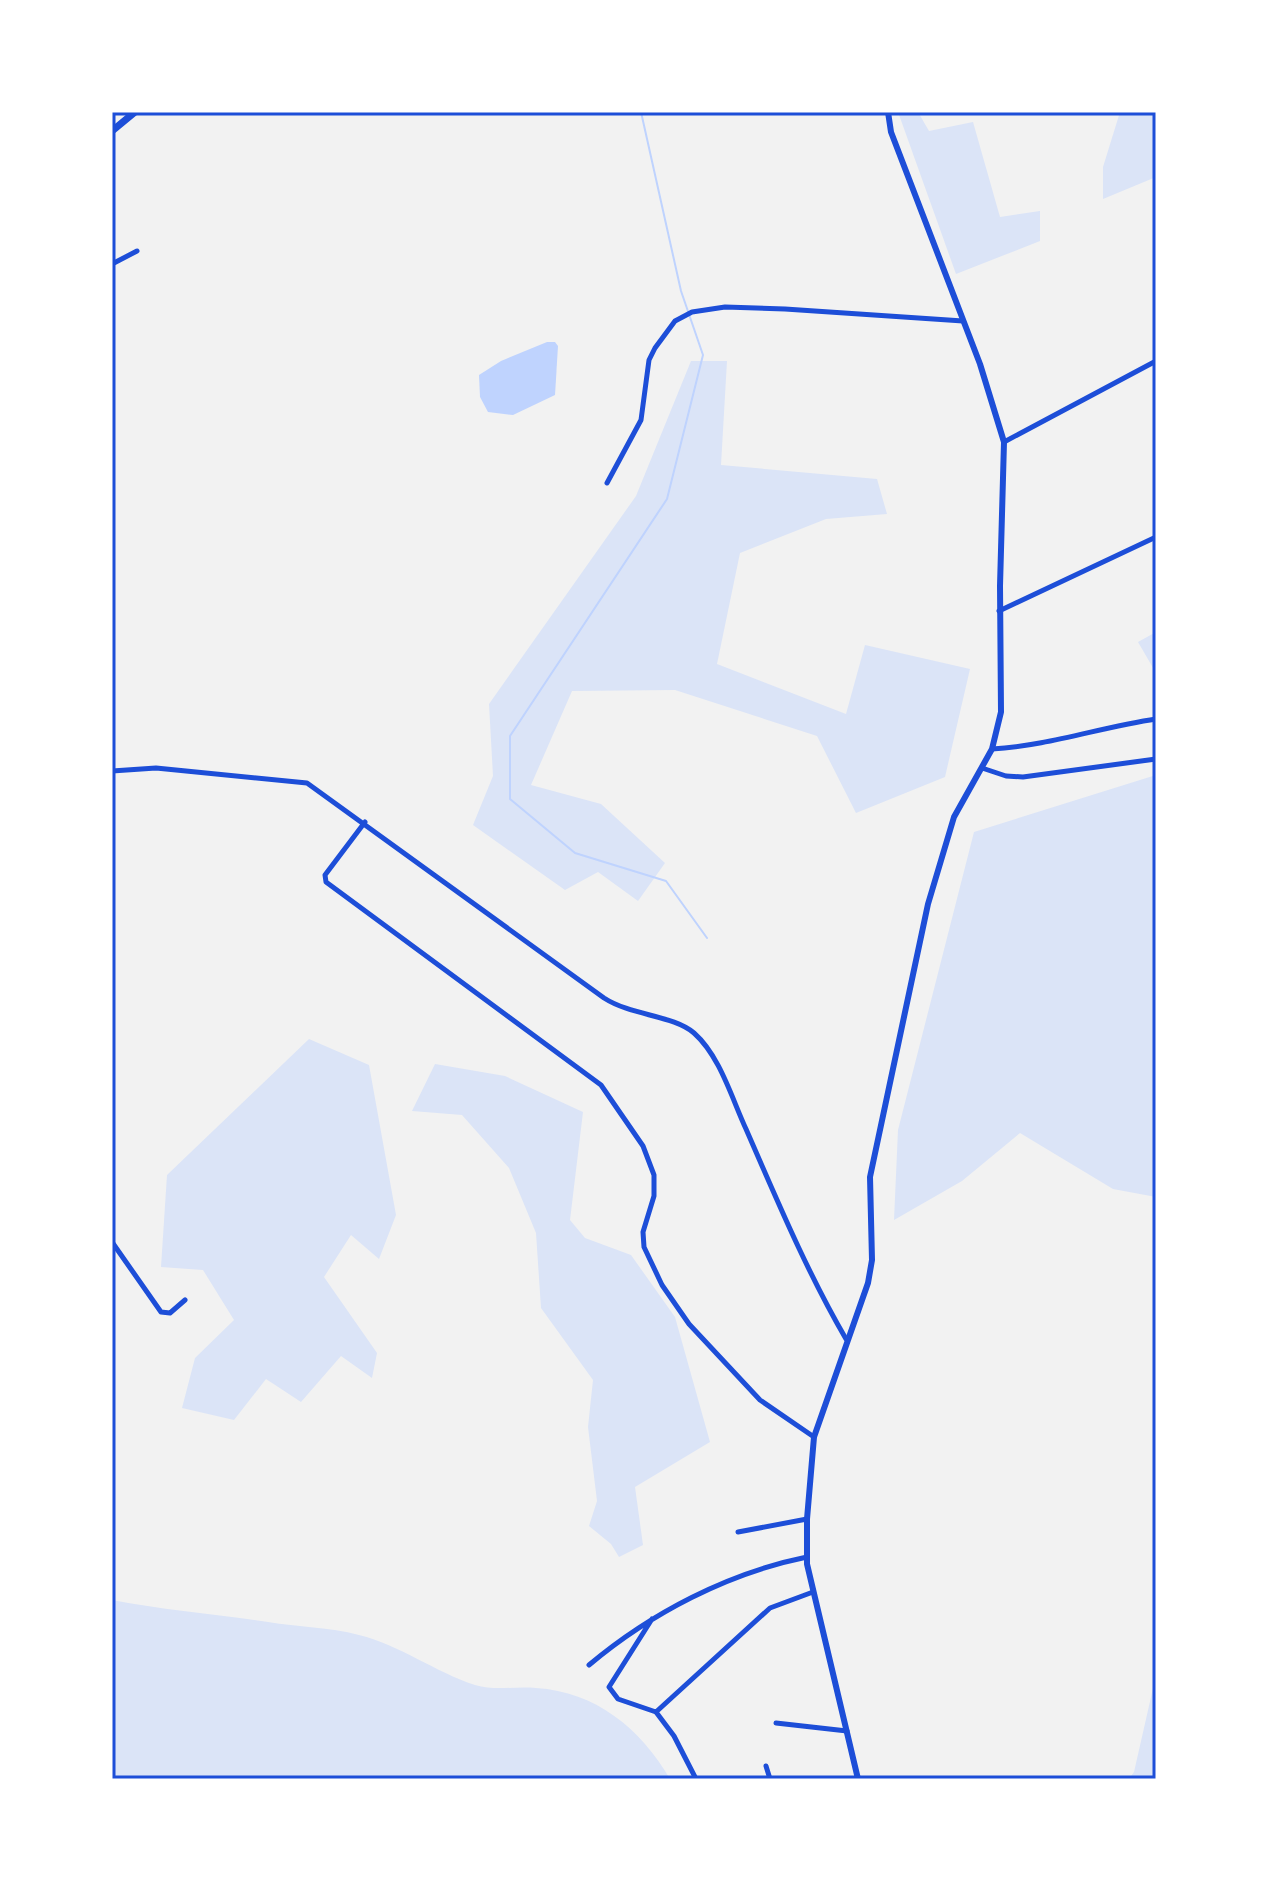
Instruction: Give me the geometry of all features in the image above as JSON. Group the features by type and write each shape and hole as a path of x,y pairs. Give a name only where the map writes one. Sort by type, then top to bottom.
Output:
{"main road":[{"path":"112,131 135,112"}],"street":[{"path":"858,1779 807,1557 814,1437 868,1283 872,1164 928,904 954,817 992,749 1001,712 999,611 1004,442 963,321 891,132 888,112"},
{"path":"112,264 137,251"},
{"path":"607,483 641,420 649,360 675,321 692,312 725,307 963,321"},
{"path":"1004,442 1156,361"},
{"path":"999,611 1156,537"},
{"path":"992,749 1070,739 1118,725 1156,719"},
{"path":"982,768 1006,776 1023,777 1156,759"},
{"path":"112,771 156,768 299,781 317,788 604,998 628,1011 662,1018 695,1034 718,1069 824,1301 846,1339"},
{"path":"365,822 325,875 326,882 601,1085 643,1146 654,1175 654,1196 643,1232 644,1247 662,1285 689,1324 760,1400 814,1437"},
{"path":"112,1242 161,1312 170,1313 185,1300"},
{"path":"738,1532 807,1519"},
{"path":"589,1665 629,1632 652,1619 737,1577 768,1565 807,1557"},
{"path":"656,1712 770,1608 813,1592"},
{"path":"652,1619 609,1687 618,1699 656,1712 674,1736 696,1779"},
{"path":"776,1723 847,1731"},
{"path":"766,1766 770,1779"}],"shaded area":[{"path":"898,112 918,112 929,131 973,122 1000,217 1040,211 1040,241 956,274"},
{"path":"1120,112 1156,112 1156,177 1103,199 1103,167"},
{"path":"691,361 727,361 721,465 877,479 887,514 826,519 740,553 717,664 846,714 865,645 970,669 945,777 856,813 817,736 675,690 572,691 531,785 601,804 665,863 638,901 598,872 565,890 473,825 493,776 489,704 636,496"},
{"path":"1156,632 1156,673 1138,642"},
{"path":"1156,775 1156,1197 1113,1189 1020,1133 962,1181 894,1220 898,1130 974,832"},
{"path":"309,1039 369,1065 396,1215 379,1259 351,1235 324,1277 377,1353 372,1378 341,1356 301,1402 266,1379 234,1420 182,1408 195,1358 234,1320 203,1270 161,1267 167,1175"},
{"path":"435,1064 505,1076 583,1112 570,1220 585,1238 631,1255 675,1317 710,1442 635,1487 643,1545 619,1557 611,1544 589,1526 597,1501 588,1427 593,1380 541,1308 536,1233 509,1168 462,1115 412,1111"},
{"path":"112,1600 348,1632 389,1645 475,1685 536,1688 578,1697 597,1705 630,1729 670,1779 117,1779 112,1770"},
{"path":"1156,1675 1156,1779 1129,1779 1134,1772"}],"water":[{"path":"547,342 555,342 558,346 555,395 513,415 488,412 480,397 479,375 501,361"}],"waterway":[{"path":"641,112 681,291 703,355 667,499 510,736 510,799 575,853 666,881 707,938"}]}
